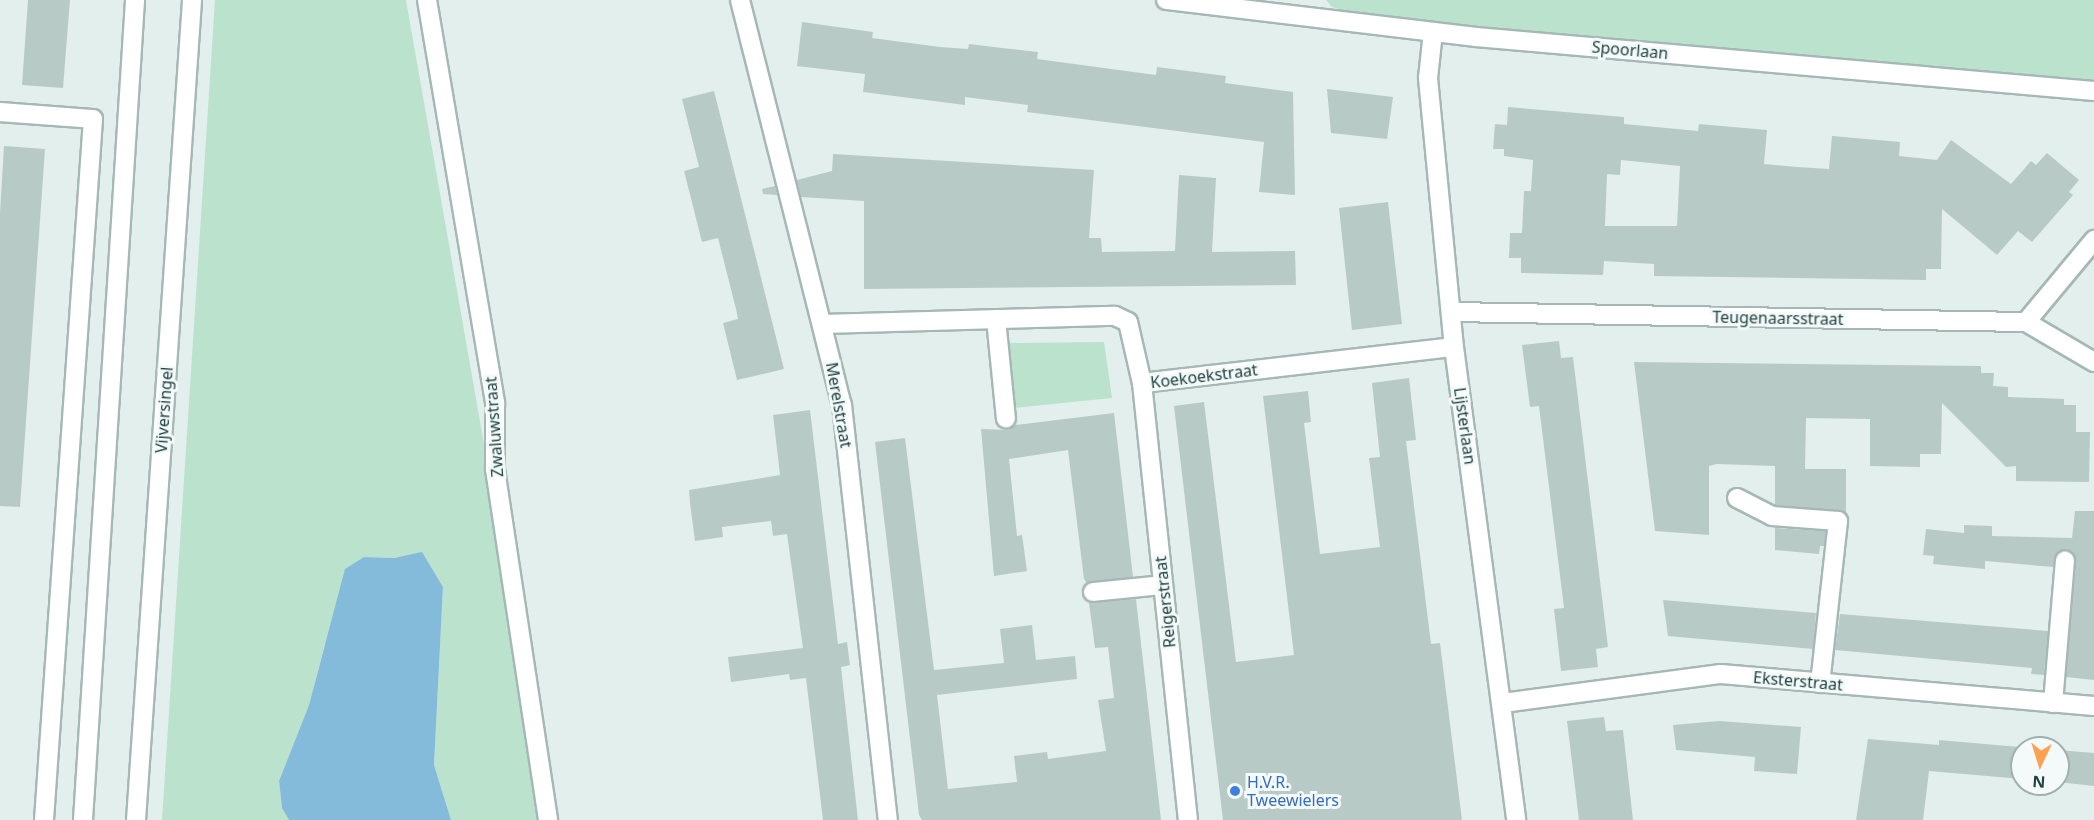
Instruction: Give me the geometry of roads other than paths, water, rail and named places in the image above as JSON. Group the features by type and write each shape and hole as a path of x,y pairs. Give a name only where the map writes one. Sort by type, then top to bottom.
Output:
{"street":[{"path":"83,820 135,0"},
{"name":"Vijversingel","path":"136,820 192,0"},
{"name":"Zwaluwstraat","path":"427,0 495,404 495,469 548,820"},
{"name":"Merelstraat","path":"740,0 842,405 888,820"},
{"name":"Spoorlaan","path":"1166,0 1265,6 1433,32 2094,90"},
{"name":"Lijsterlaan","path":"1433,32 1428,78 1454,347 1503,703 1516,820"},
{"path":"0,112 93,119 44,820"},
{"path":"2094,240 2026,322 2094,363"},
{"name":"Teugenaarsstraat","path":"1451,312 2026,322"},
{"name":"Koekoekstraat","path":"823,324 1115,315 1128,322 1142,383 1454,347"},
{"path":"996,319 1006,420"},
{"name":"Reigerstraat","path":"1142,383 1188,820"},
{"path":"1737,498 1772,516 1838,522 1820,683"},
{"path":"2053,703 2065,561"},
{"path":"1093,592 1163,585"},
{"name":"Eksterstraat","path":"1503,703 1720,674 2094,706"}],"water":[{"path":"422,552 443,587 434,765 451,820 289,820 282,808 279,781 309,705 345,569 364,557 394,558"}],"place":[{"name":"H.V.R. Tweewielers","path":"1235,791"}]}
